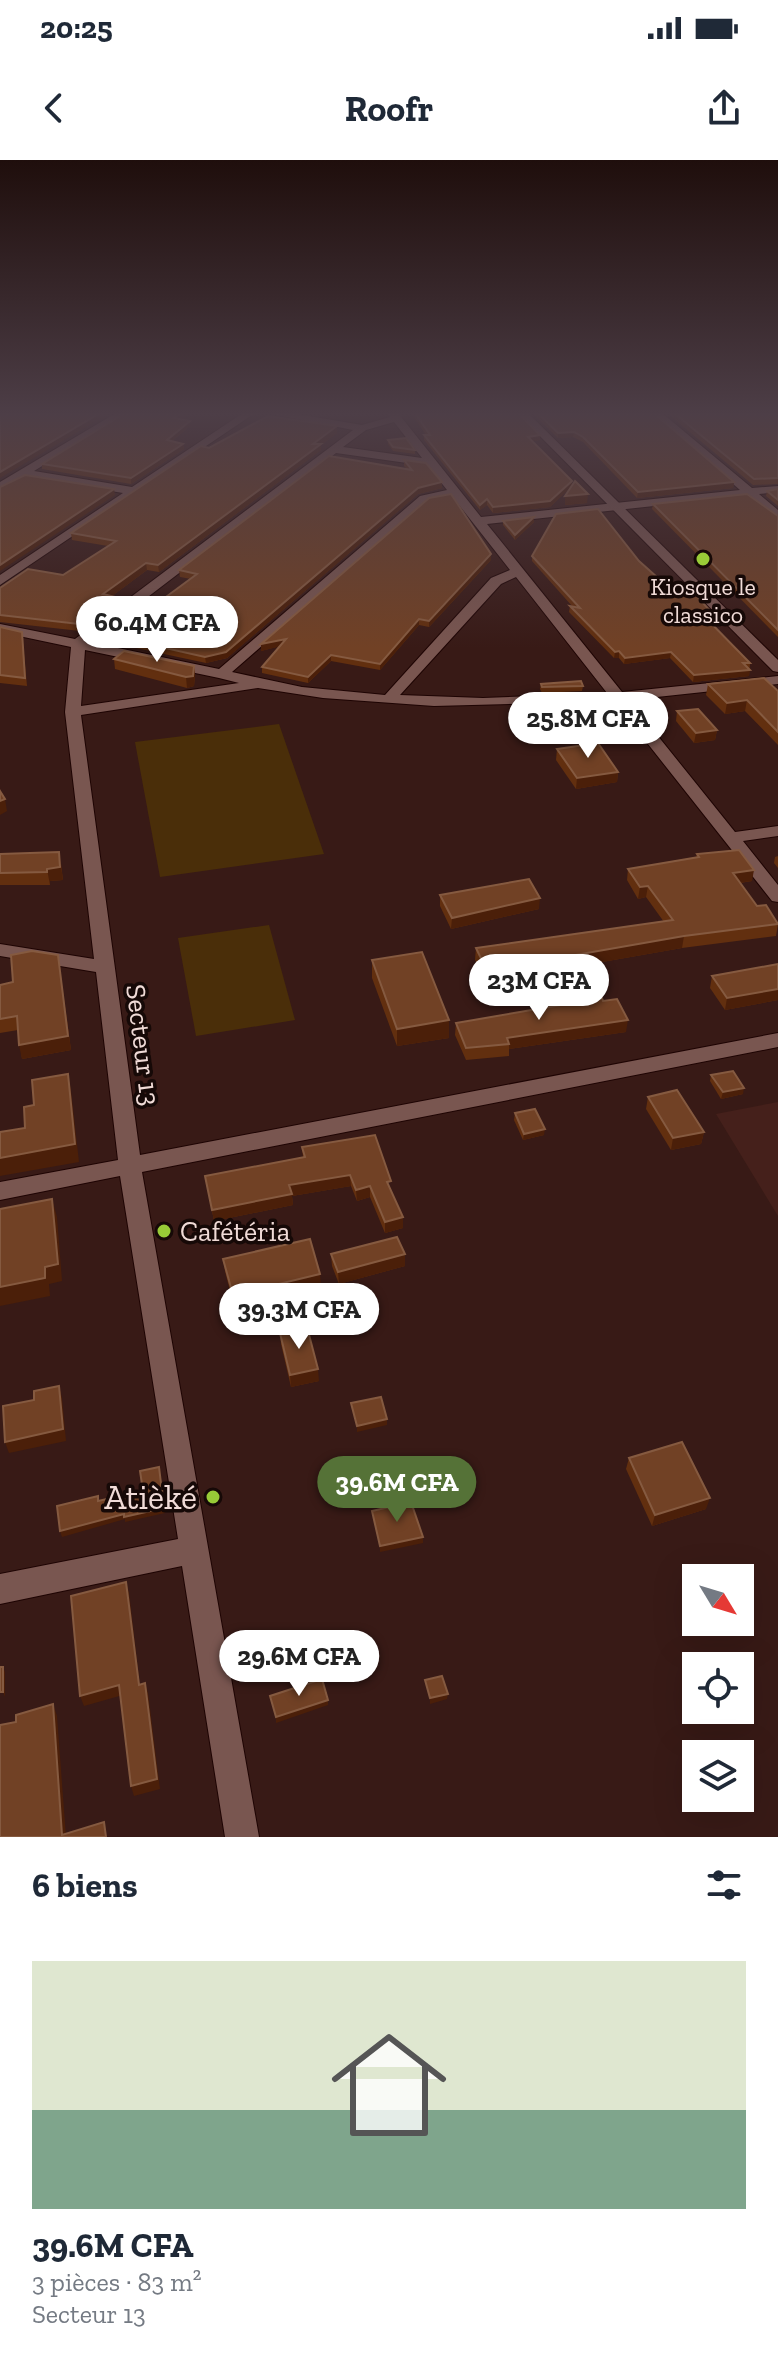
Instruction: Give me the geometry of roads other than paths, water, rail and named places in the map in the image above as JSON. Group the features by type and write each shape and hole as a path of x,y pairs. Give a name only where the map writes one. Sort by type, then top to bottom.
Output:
{"street":[{"path":"0,581 133,491"},
{"path":"78,644 277,491"},
{"path":"601,491 778,668"},
{"path":"477,521 762,491"},
{"path":"222,674 424,498 455,492 778,897"},
{"path":"749,493 778,516"},
{"path":"389,699 496,581 518,571"},
{"path":"0,628 222,674 256,685 389,699 450,703 619,699 778,680"},
{"name":"Secteur 13","path":"78,644 73,712 130,1167 242,1837"},
{"path":"73,712 256,685"},
{"path":"730,838 778,831"},
{"path":"0,950 105,967"},
{"path":"0,1191 778,1040"},
{"path":"0,1589 194,1550"}],"place":[{"name":"Kiosque le classico","path":"703,559"},
{"name":"Cafétéria","path":"164,1231"},
{"name":"Atièké","path":"213,1497"}]}
